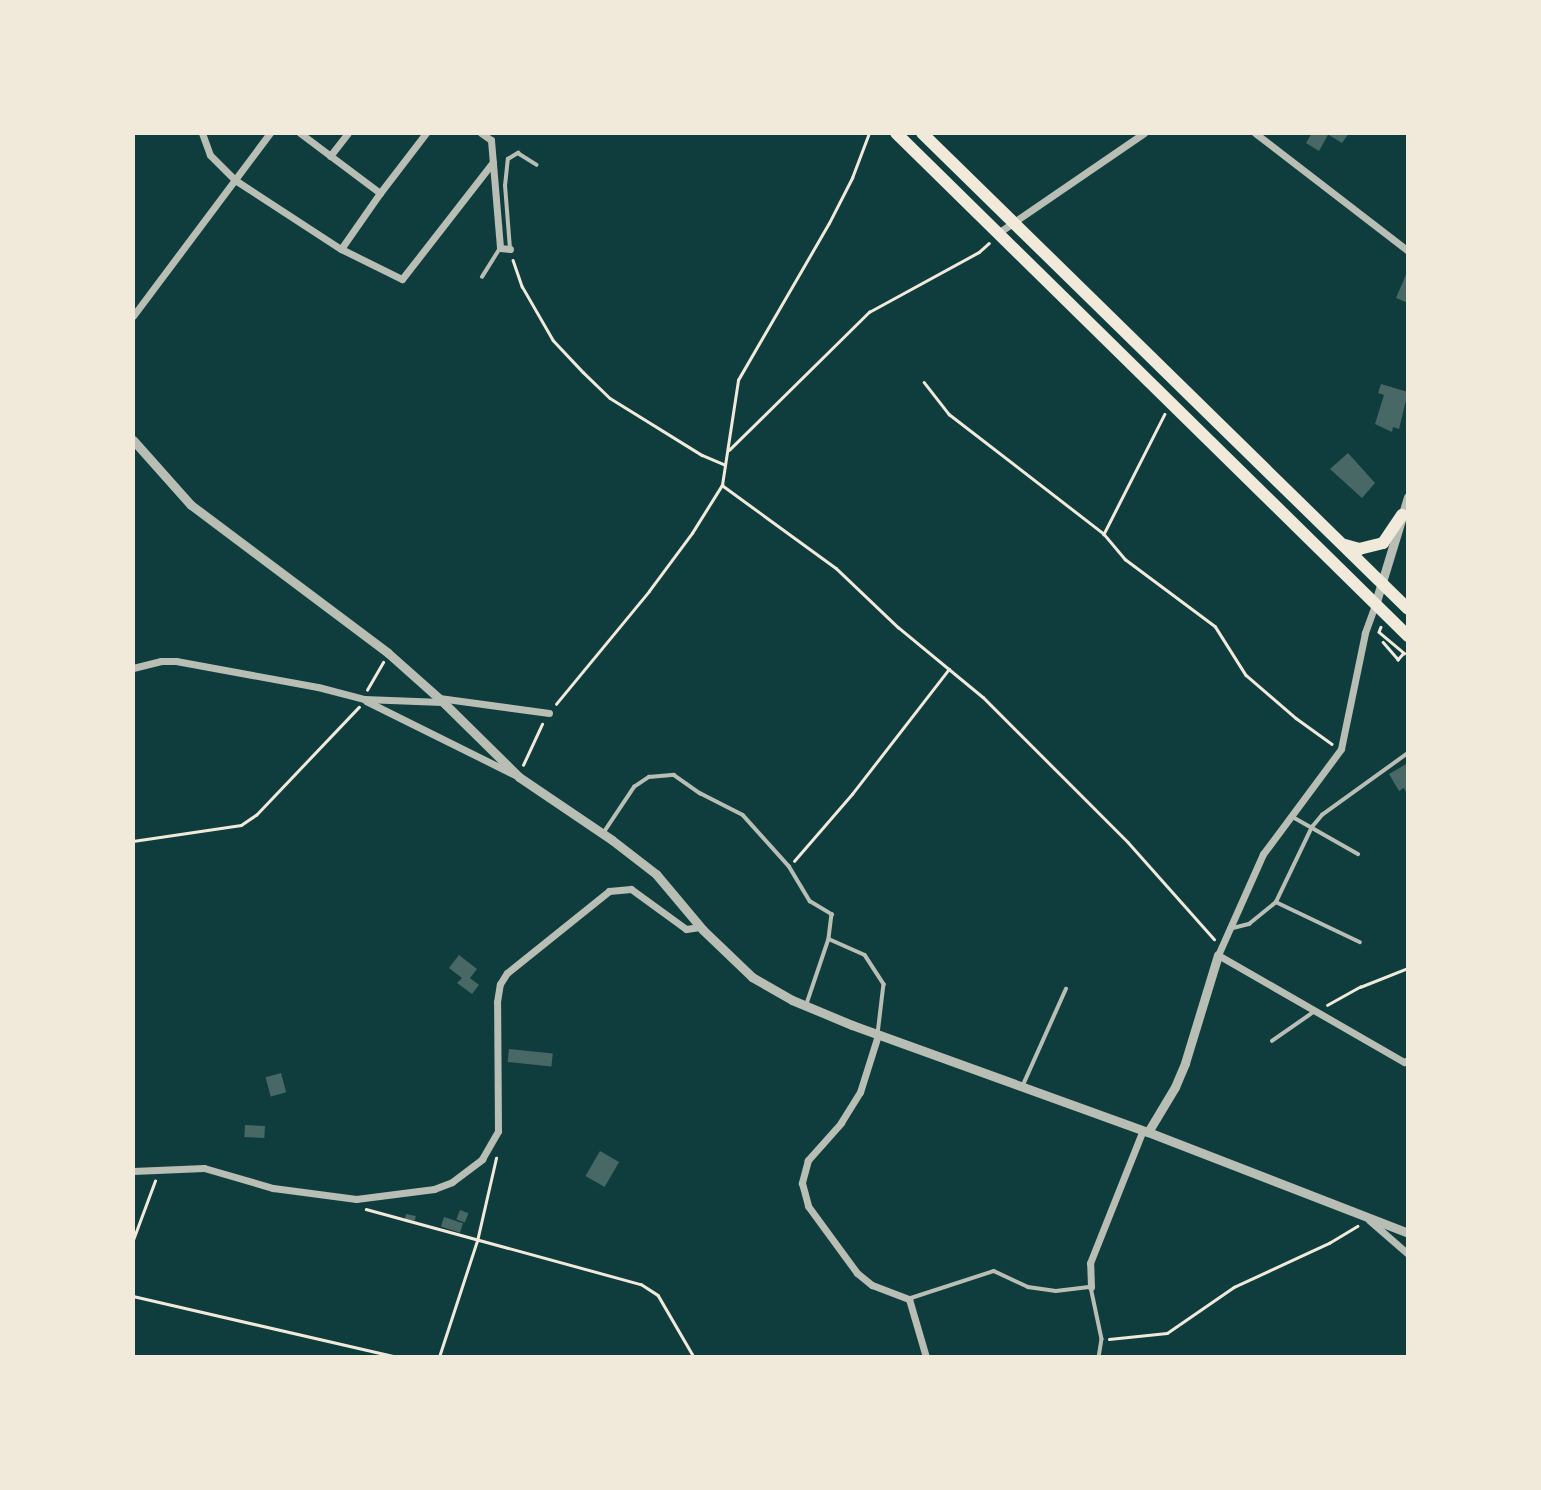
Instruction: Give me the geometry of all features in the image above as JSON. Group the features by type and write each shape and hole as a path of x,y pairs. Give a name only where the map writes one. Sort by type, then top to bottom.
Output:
{"highway":[{"path":"896,133 1408,636"},
{"path":"922,133 1014,221 1214,422 1408,609"},
{"path":"1342,544 1359,549 1383,543 1405,514"}],"street":[{"path":"202,133 210,155 235,180 341,249 402,279 494,162"},
{"path":"133,316 270,133"},
{"path":"300,133 380,193"},
{"path":"330,156 348,133"},
{"path":"341,249 426,133"},
{"path":"481,133 491,140 500,248 510,249"},
{"path":"998,233 1144,133"},
{"path":"1255,133 1408,251"},
{"path":"133,440 191,505 388,653 441,700 519,777"},
{"path":"1091,1287 1090,1262 1145,1131 1185,1063 1222,944 1263,854 1341,750 1363,642 1405,514 1408,497"},
{"path":"133,668 160,661 176,662 318,687 364,700 519,777 602,834 656,874 736,966 807,1006 1145,1131 1408,1233"},
{"path":"364,700 441,700 549,713"},
{"path":"133,1171 159,1171 188,1166 204,1168 273,1188 356,1199 434,1189 452,1182 482,1159 498,1131 497,1002 500,984 507,974 593,901 616,890 631,889 686,929 700,927"},
{"path":"1218,955 1404,1062 1408,1060"},
{"path":"878,1034 860,1092 841,1123 808,1160 802,1184 807,1206 858,1273 872,1284 909,1299 926,1357"},
{"path":"1366,1217 1408,1254"}],"lane":[{"path":"510,249 505,186 508,159 518,153 537,165"},
{"path":"496,187 505,186"},
{"path":"482,277 500,248"},
{"path":"1228,930 1249,924 1276,902 1312,827 1322,815 1408,753"},
{"path":"602,834 635,787 649,777 674,775 699,793 743,815 789,866 810,901 832,914 829,939 807,1006"},
{"path":"1291,816 1358,854"},
{"path":"1276,902 1360,942"},
{"path":"829,939 865,956 884,984 878,1034"},
{"path":"1022,1086 1066,989"},
{"path":"1272,1041 1315,1011"},
{"path":"909,1299 994,1271 1028,1287 1056,1291 1091,1287 1102,1339 1099,1357"}],"path":[{"path":"519,777 532,741 549,713 649,591 692,533 722,485 738,380 829,223 852,178 869,133"},
{"path":"729,450 869,312 979,252 998,233"},
{"path":"510,249 515,269 536,312 553,340 583,372 611,398 702,455 725,465"},
{"path":"924,382 949,414 1104,534 1125,559 1215,626 1246,675 1296,718 1341,750"},
{"path":"1104,534 1171,403"},
{"path":"722,485 836,568 983,697 1128,842 1210,937 1222,944"},
{"path":"1380,632 1404,653 1398,660 1383,643"},
{"path":"133,841 240,825 256,816 364,700 388,653"},
{"path":"789,866 852,794 949,669"},
{"path":"1315,1011 1360,987 1408,968"},
{"path":"439,1357 477,1241 498,1150 498,1131"},
{"path":"133,1240 159,1171"},
{"path":"356,1199 363,1208 379,1215 621,1276 641,1284 658,1295 694,1357"},
{"path":"1102,1339 1167,1333 1234,1287 1329,1243 1361,1224 1366,1217"},
{"path":"133,1296 397,1357"}],"building":[{"path":"1312,133 1329,133 1319,151 1306,143"},
{"path":"1349,133 1342,143 1329,135"},
{"path":"1408,270 1408,303 1396,298"},
{"path":"1381,384 1408,392 1399,429 1393,427 1392,432 1375,424 1384,395 1378,393"},
{"path":"1348,453 1375,483 1362,498 1330,469"},
{"path":"1408,763 1408,796 1404,788 1399,791 1389,774"},
{"path":"459,955 477,969 470,978 479,985 472,994 457,983 462,978 449,968"},
{"path":"509,1049 553,1054 551,1067 508,1062"},
{"path":"281,1073 286,1092 271,1096 266,1077"},
{"path":"245,1125 265,1126 264,1138 244,1137"},
{"path":"600,1151 619,1162 605,1187 586,1176"},
{"path":"460,1210 468,1213 465,1223 456,1219"},
{"path":"406,1214 416,1216 415,1221 405,1219"},
{"path":"444,1217 463,1223 460,1233 441,1227"}]}
